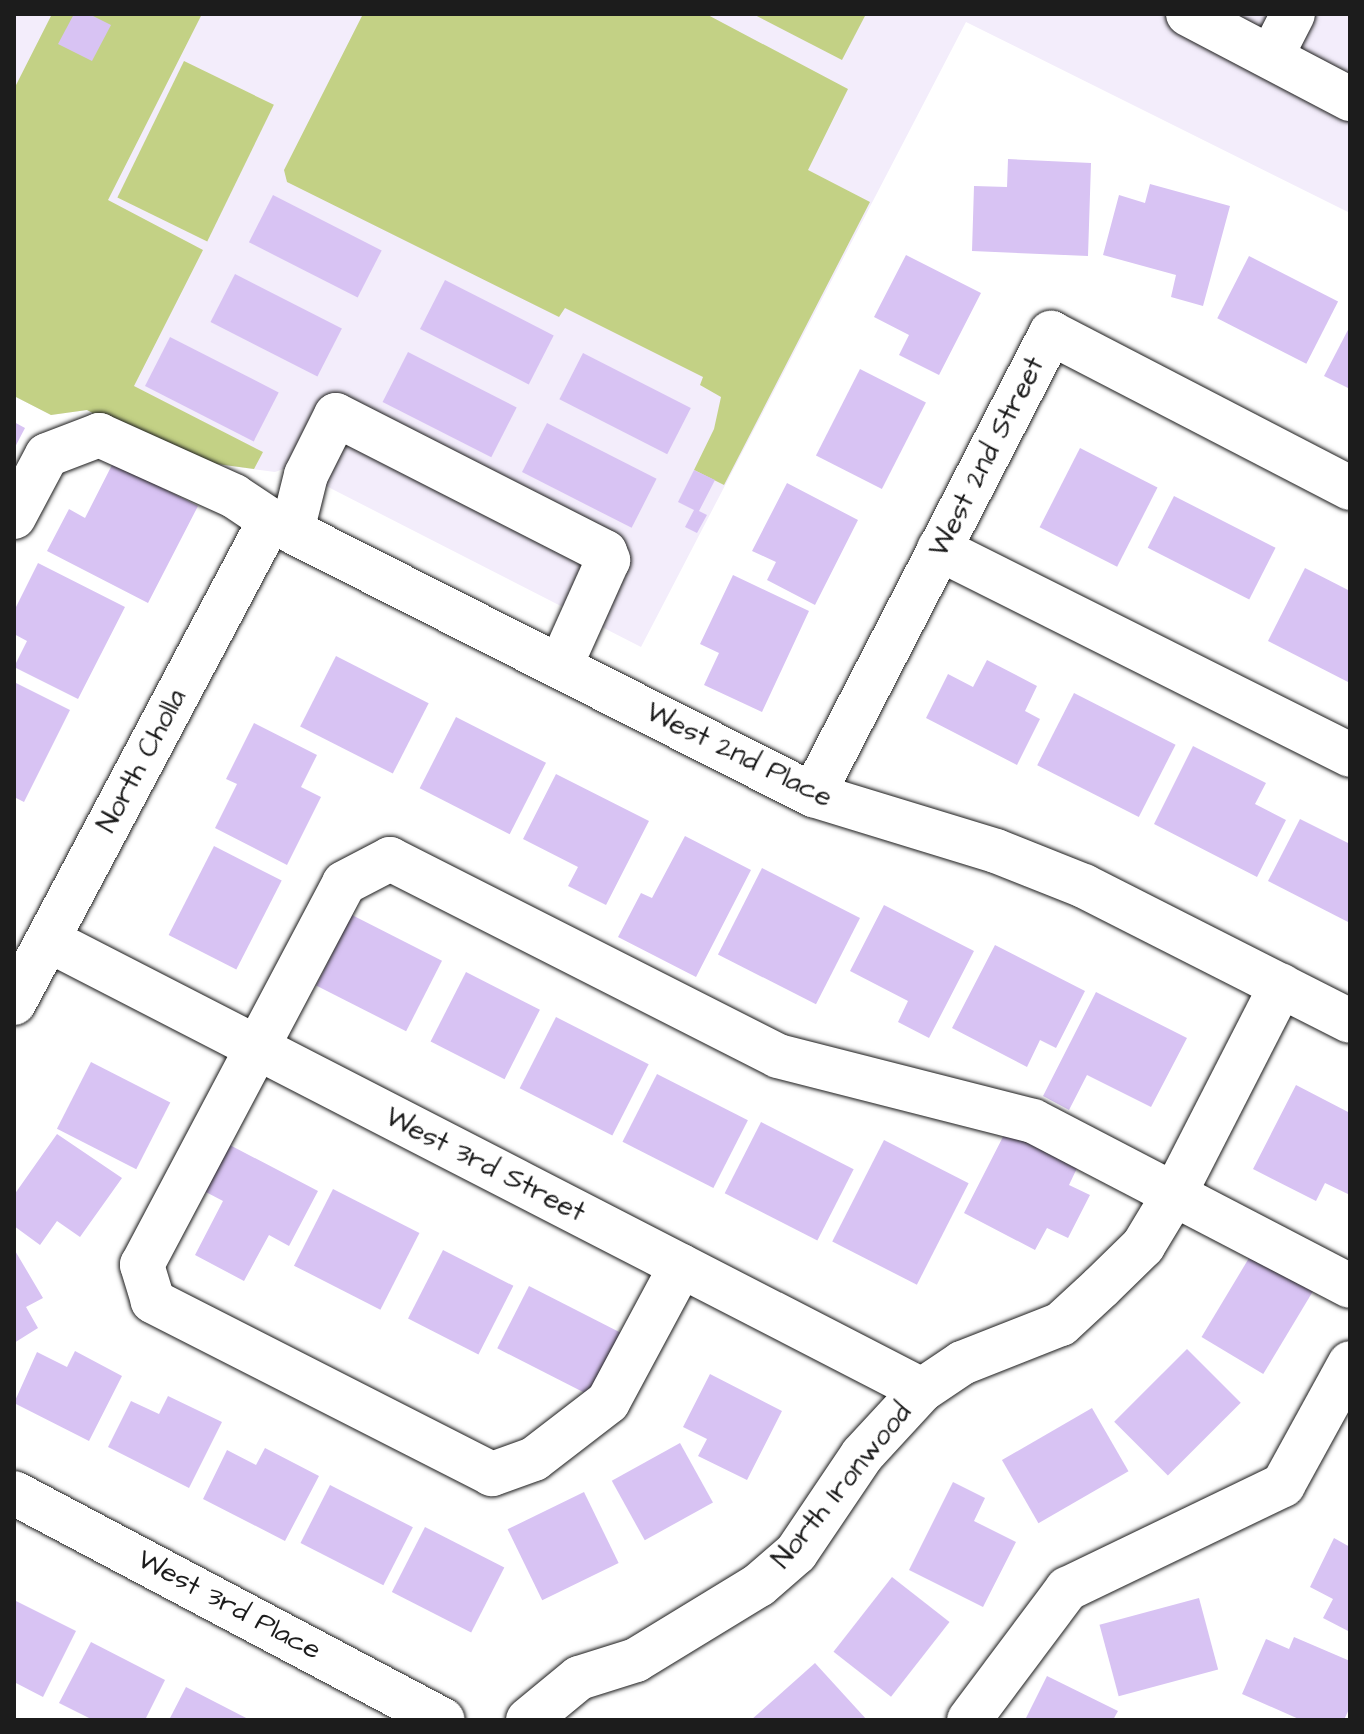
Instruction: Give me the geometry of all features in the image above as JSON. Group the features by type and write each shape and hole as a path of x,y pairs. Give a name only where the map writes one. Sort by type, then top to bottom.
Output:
{"street":[{"path":"1188,14 1350,99"},
{"path":"1271,57 1293,14"},
{"name":"West 2nd Street","path":"813,795 1051,333 1350,488"},
{"name":"North Cholla","path":"14,1003 281,525 336,415 605,552 608,560 560,667"},
{"name":"West 2nd Place","path":"14,517 47,455 99,435 234,496 281,525 813,795 996,851 1084,886 1350,1021"},
{"path":"939,549 1350,755"},
{"path":"681,1266 608,1402 534,1459 492,1474 153,1301 142,1265 344,883 390,859 778,1056 1033,1121 1350,1286"},
{"name":"West 3rd Street","path":"48,940 922,1390"},
{"name":"North Ironwood","path":"528,1720 579,1678 636,1660 759,1585 796,1553 862,1455 922,1390 962,1363 1061,1324 1143,1246 1175,1193 1281,986"},
{"path":"969,1720 1067,1589 1283,1485 1350,1363"},
{"name":"West 3rd Place","path":"14,1493 443,1720"}],"shaded area":[{"path":"14,14 1350,14 1350,213 966,22 641,647 289,467 275,472 180,459 87,410 51,415 14,396"}],"green space":[{"path":"52,14 202,14 108,200 203,250 134,386 263,452 254,469 180,459 87,410 51,415 14,396 14,89"},
{"path":"363,14 706,14 848,89 808,170 870,202 724,485 694,470 714,429 721,397 700,385 703,377 565,308 559,317 287,182 284,170"},
{"path":"753,14 866,14 842,60"},
{"path":"184,61 274,105 207,241 117,198"}],"building":[{"path":"74,14 89,14 111,25 92,61 58,44"},
{"path":"1008,159 1091,163 1088,256 972,251 974,186 1007,187"},
{"path":"1150,184 1230,206 1203,306 1171,297 1176,275 1103,255 1119,195 1145,203"},
{"path":"273,195 382,250 358,298 249,242"},
{"path":"906,255 981,293 939,375 899,355 909,335 874,317"},
{"path":"1249,256 1338,301 1306,364 1217,318"},
{"path":"235,274 342,328 317,377 210,322"},
{"path":"445,280 554,335 529,384 420,329"},
{"path":"1350,326 1350,389 1324,376"},
{"path":"170,337 279,392 254,441 145,386"},
{"path":"408,352 517,407 491,457 383,402"},
{"path":"583,353 691,408 667,454 559,399"},
{"path":"860,369 926,403 882,489 816,455"},
{"path":"14,422 25,428 14,449"},
{"path":"547,423 657,479 632,528 522,472"},
{"path":"1080,448 1158,487 1117,567 1040,527"},
{"path":"113,463 198,506 148,603 47,551 69,509 85,518"},
{"path":"694,470 715,480 699,511 707,515 697,533 685,527 694,510 678,502"},
{"path":"787,483 858,520 815,605 767,580 776,562 752,551"},
{"path":"1174,496 1276,548 1249,599 1148,548"},
{"path":"38,563 125,607 78,699 14,667 27,641 14,634 14,611"},
{"path":"1305,568 1350,591 1348,682 1268,641"},
{"path":"733,575 809,611 762,712 704,685 719,653 700,644"},
{"path":"336,656 429,703 393,774 300,726"},
{"path":"987,660 1037,686 1025,711 1040,719 1017,765 926,718 948,674 973,687"},
{"path":"14,682 70,710 24,802 14,797"},
{"path":"1074,693 1176,745 1139,817 1037,765"},
{"path":"456,717 546,763 510,834 420,788"},
{"path":"254,723 317,755 301,787 321,797 287,865 215,828 237,784 226,779"},
{"path":"1193,746 1266,783 1255,804 1286,820 1257,877 1154,824"},
{"path":"556,774 649,821 606,905 568,886 578,867 523,839"},
{"path":"1300,819 1350,844 1350,923 1268,881"},
{"path":"685,836 751,870 696,977 618,937 641,893 652,898"},
{"path":"214,846 282,881 236,970 169,935"},
{"path":"762,868 860,918 816,1004 718,954"},
{"path":"884,905 974,951 929,1038 898,1022 908,1001 850,971"},
{"path":"352,915 442,961 406,1031 316,985"},
{"path":"995,945 1085,991 1056,1048 1040,1040 1027,1067 952,1028"},
{"path":"466,972 540,1010 505,1079 431,1041"},
{"path":"1096,992 1187,1038 1151,1107 1087,1075 1069,1110 1043,1096"},
{"path":"556,1017 649,1064 612,1135 520,1088"},
{"path":"91,1062 170,1102 136,1169 57,1129"},
{"path":"657,1074 748,1120 713,1188 622,1142"},
{"path":"1296,1085 1350,1113 1350,1195 1325,1183 1316,1201 1253,1169"},
{"path":"761,1122 854,1169 817,1240 725,1193"},
{"path":"1008,1127 1079,1164 1069,1185 1090,1195 1068,1238 1047,1228 1035,1250 964,1213"},
{"path":"57,1134 122,1178 80,1237 57,1221 40,1245 14,1226 14,1195"},
{"path":"884,1140 969,1183 917,1285 832,1242"},
{"path":"226,1143 318,1191 289,1246 269,1235 244,1281 195,1255 223,1201 202,1190"},
{"path":"333,1189 419,1233 380,1310 294,1266"},
{"path":"14,1249 43,1298 26,1307 38,1328 14,1343"},
{"path":"443,1250 513,1286 478,1354 408,1319"},
{"path":"1252,1253 1314,1290 1263,1374 1202,1337"},
{"path":"529,1286 622,1333 590,1396 497,1348"},
{"path":"1187,1349 1241,1403 1168,1476 1114,1422"},
{"path":"75,1351 122,1376 89,1441 14,1403 37,1352 67,1367"},
{"path":"710,1374 782,1411 747,1480 698,1456 707,1439 683,1427"},
{"path":"168,1396 222,1422 189,1488 108,1447 131,1401 159,1414"},
{"path":"1092,1408 1128,1471 1038,1523 1002,1460"},
{"path":"680,1443 713,1502 645,1540 612,1481"},
{"path":"265,1448 319,1476 285,1541 203,1499 227,1450 256,1465"},
{"path":"953,1482 985,1498 974,1521 1016,1542 983,1607 909,1570"},
{"path":"330,1485 413,1527 383,1585 300,1543"},
{"path":"584,1492 619,1563 542,1600 508,1529"},
{"path":"425,1527 504,1567 471,1632 392,1592"},
{"path":"1334,1538 1350,1547 1350,1632 1323,1618 1333,1599 1310,1587"},
{"path":"892,1577 950,1622 891,1697 834,1652"},
{"path":"1199,1598 1218,1669 1119,1696 1100,1625"},
{"path":"14,1600 76,1631 43,1697 14,1682"},
{"path":"1294,1637 1350,1661 1350,1707 1344,1720 1301,1720 1242,1694 1266,1639 1289,1649"},
{"path":"91,1642 165,1680 145,1720 93,1720 59,1703"},
{"path":"815,1663 867,1720 751,1720"},
{"path":"1047,1676 1118,1711 1113,1720 1025,1720"},
{"path":"186,1687 250,1720 169,1720"}]}
